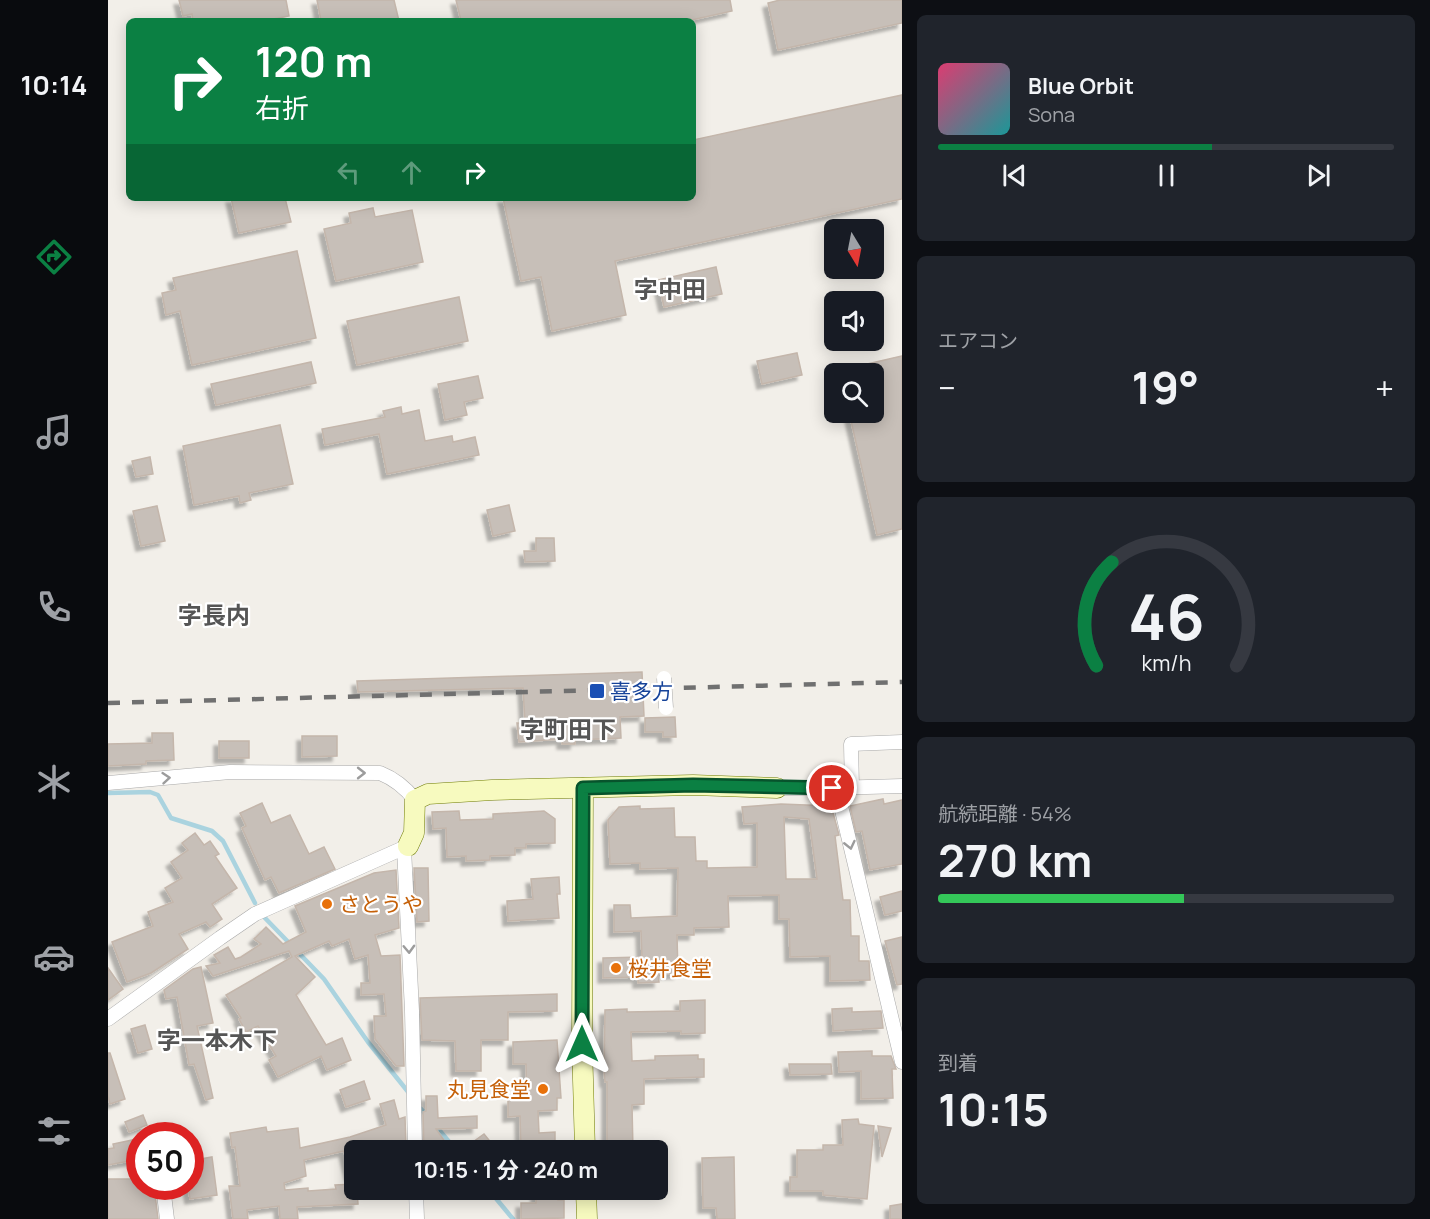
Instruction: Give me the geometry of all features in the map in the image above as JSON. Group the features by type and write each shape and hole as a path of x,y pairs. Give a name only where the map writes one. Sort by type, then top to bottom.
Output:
{"street":[{"path":"664,678 666,708"},
{"path":"902,742 851,744 845,788 840,802 902,1062"},
{"path":"108,783 231,772 380,773 393,778 410,795 414,833 406,847 416,1140"},
{"path":"410,795 693,785 777,788 902,786"},
{"path":"583,788 582,1033 585,1140"},
{"path":"108,1019 255,914 406,847"},
{"path":"164,1200 166,1219"},
{"path":"417,1200 417,1219"},
{"path":"586,1200 587,1219"}],"building":[{"path":"179,0 286,0 289,16 193,18 192,14 183,16"},
{"path":"317,0 394,0 398,18 320,18"},
{"path":"456,0 730,0 732,11 696,19 460,18"},
{"path":"780,0 902,0 902,23 778,50 768,3"},
{"path":"902,95 902,199 615,261 626,315 552,331 541,277 521,281 504,201 696,201 696,139"},
{"path":"232,201 286,201 291,222 239,233"},
{"path":"373,208 375,217 412,210 423,262 336,281 324,229 351,223 349,213"},
{"path":"297,251 316,338 192,365 180,311 166,315 162,293 176,290 173,278"},
{"path":"716,267 722,294 664,307 658,280"},
{"path":"459,297 468,341 357,365 347,321"},
{"path":"797,353 802,375 762,384 757,361"},
{"path":"902,356 902,529 877,535 852,423 884,423 884,363 871,363"},
{"path":"311,362 316,383 216,405 211,384"},
{"path":"478,376 483,398 464,402 467,415 445,420 438,384"},
{"path":"401,407 402,414 419,410 425,441 452,436 453,442 475,437 479,455 387,474 379,434 325,445 322,429 385,417 383,411"},
{"path":"280,425 293,484 249,493 251,500 240,503 239,496 194,505 183,446"},
{"path":"150,457 153,474 136,477 132,461"},
{"path":"509,505 515,531 493,536 487,510"},
{"path":"157,506 165,541 141,546 133,511"},
{"path":"536,538 554,538 555,561 525,562 524,551 536,551"},
{"path":"642,672 644,716 620,717 621,738 575,740 575,744 562,744 562,739 519,742 517,723 525,723 523,688 358,692 357,681"},
{"path":"675,717 676,737 663,737 663,732 645,732 645,718"},
{"path":"152,733 173,733 174,760 108,766 108,744 152,743"},
{"path":"302,736 337,736 337,756 302,757"},
{"path":"219,741 249,741 249,758 219,758"},
{"path":"883,799 884,804 902,800 902,864 870,870 862,831 856,832 850,806"},
{"path":"262,803 271,823 290,815 309,854 324,847 335,869 279,893 271,877 265,880 242,828 246,826 240,813"},
{"path":"781,804 831,806 839,835 835,836 843,900 850,900 851,936 859,936 859,961 869,961 870,980 830,981 830,956 790,957 789,919 779,919 779,895 728,896 729,927 694,928 694,935 677,935 678,974 658,974 659,982 638,983 638,977 603,978 603,958 642,957 641,931 614,932 614,905 630,905 631,918 677,916 678,868 640,869 640,863 610,864 608,820 619,807 674,808 675,837 695,837 696,861 707,861 707,868 757,867 757,823 744,824 742,807","holes":["784,817 809,819 817,879 786,879"]},
{"path":"459,811 460,820 493,819 493,814 544,811 555,819 555,843 526,844 526,848 515,848 515,855 490,856 490,860 466,861 466,856 447,857 446,828 433,829 432,812"},
{"path":"195,833 204,845 210,841 219,854 215,856 237,888 212,904 222,919 210,927 206,922 179,934 188,949 151,973 127,982 112,942 153,926 148,912 173,902 165,888 182,878 171,862 188,850 182,843"},
{"path":"414,868 428,868 429,921 417,922"},
{"path":"396,870 399,928 375,935 381,956 400,955 404,1066 396,1066 375,1039 374,1016 386,1016 384,994 361,995 361,983 370,983 368,955 355,959 349,939 332,946 329,941 295,956 315,977 296,995 326,1045 342,1038 351,1060 327,1070 321,1056 278,1077 269,1060 276,1056 258,1026 246,1032 239,1019 241,1018 226,995 292,957 289,951 213,976 206,966 220,963 214,955 228,947 235,959 261,944 254,939 266,927 283,944 306,932 295,906 374,873"},
{"path":"559,877 560,894 557,894 559,918 508,921 507,901 533,899 531,879"},
{"path":"902,891 902,911 885,915 880,897"},
{"path":"902,937 902,984 897,985 885,941"},
{"path":"201,967 213,1023 197,1026 213,1098 206,1100 194,1064 189,1065 177,997 166,999 164,990 193,969"},
{"path":"108,968 123,989 108,1000"},
{"path":"557,994 557,1011 508,1012 508,1040 481,1040 481,1071 456,1071 455,1041 422,1040 420,998"},
{"path":"705,1000 705,1033 631,1032 632,1061 655,1060 655,1056 698,1055 698,1059 704,1059 704,1077 644,1079 644,1104 632,1105 633,1140 607,1140 607,1082 605,1082 604,1071 605,1010 680,1011 680,1001"},
{"path":"852,1008 852,1012 881,1011 883,1028 833,1031 832,1009"},
{"path":"145,1025 152,1049 138,1053 131,1029"},
{"path":"557,1040 561,1098 557,1098 557,1110 538,1111 539,1133 555,1132 555,1140 521,1140 520,1116 508,1117 508,1100 527,1100 526,1064 513,1064 513,1042"},
{"path":"872,1051 872,1056 891,1056 896,1069 892,1069 893,1098 861,1099 861,1071 839,1072 838,1052"},
{"path":"108,1053 110,1053 125,1099 110,1104 108,1096"},
{"path":"789,1064 831,1064 832,1074 790,1075"},
{"path":"364,1081 370,1099 346,1107 340,1090"},
{"path":"426,1096 437,1096 438,1118 477,1116 477,1128 436,1129 444,1140 424,1140 423,1112 426,1111"},
{"path":"394,1100 399,1119 405,1117 406,1140 344,1140 344,1151 304,1160 306,1176 284,1183 285,1190 308,1188 308,1191 336,1189 335,1185 344,1185 344,1200 358,1200 358,1204 297,1207 298,1219 280,1219 279,1206 247,1210 248,1219 233,1219 229,1186 240,1186 235,1147 232,1148 230,1133 266,1127 267,1132 298,1128 300,1148 350,1137 386,1125 380,1104"},
{"path":"143,1115 146,1122 126,1122 126,1124 125,1122"},
{"path":"858,1119 859,1124 874,1126 867,1199 823,1195 823,1191 790,1191 790,1177 797,1177 797,1150 823,1150 823,1145 843,1145 842,1120"},
{"path":"878,1126 891,1128 882,1157"},
{"path":"484,1134 489,1140 476,1140"},
{"path":"126,1141 126,1162 108,1165 108,1149 114,1148 113,1144"},
{"path":"212,1157 217,1195 204,1197 204,1158"},
{"path":"734,1157 735,1219 717,1219 716,1208 703,1208 702,1158"},
{"path":"108,1179 126,1179 126,1200 156,1200 158,1219 108,1219"},
{"path":"536,1200 564,1200 564,1218 521,1219 521,1203 536,1203"},
{"path":"902,1204 902,1219 890,1219 890,1206"}],"waterway":[{"path":"108,793 150,792 158,795 171,818 212,831 223,841 255,903"},
{"path":"265,918 324,979 368,1042 409,1093"},
{"path":"421,1109 427,1116"},
{"path":"435,1125 448,1140"},
{"path":"497,1200 513,1219"}],"railway":[{"path":"108,703 902,682"}],"place":[{"name":"喜多方","path":"597,691"},
{"name":"さとうや","path":"327,904"},
{"name":"桜井食堂","path":"616,968"},
{"name":"丸見食堂","path":"543,1089"}],"district":[{"name":"字中田","path":"670,288"},
{"name":"字長内","path":"214,614"},
{"name":"字町田下","path":"568,728"},
{"name":"字一本木下","path":"217,1039"}],"route":[{"path":"582,1044 583,788 693,785 832,788"}]}
